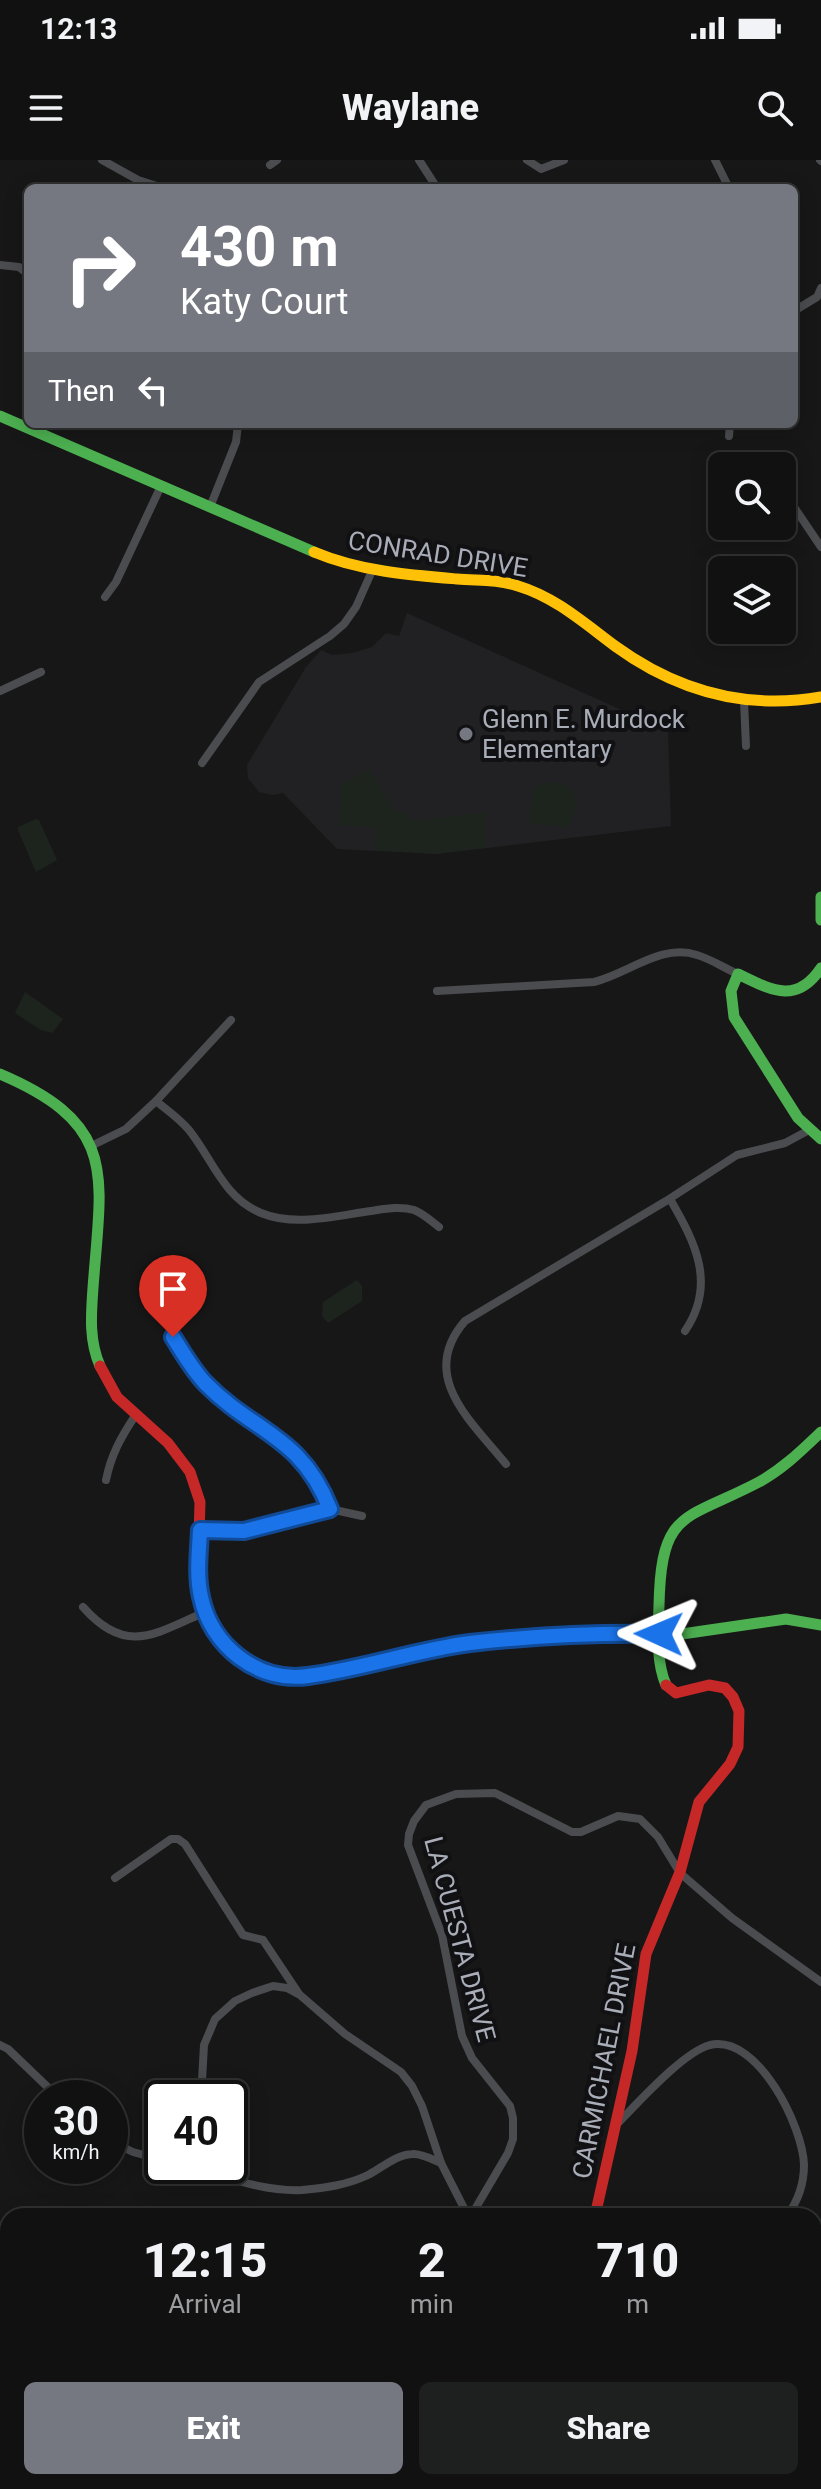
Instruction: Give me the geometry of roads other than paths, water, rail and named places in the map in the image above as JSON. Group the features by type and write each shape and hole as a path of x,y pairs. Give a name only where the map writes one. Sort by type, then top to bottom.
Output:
{"street":[{"path":"102,160 150,184"},
{"path":"419,160 434,184"},
{"path":"527,160 541,169 564,160"},
{"path":"715,160 727,184"},
{"path":"0,265 19,267 24,271"},
{"path":"798,309 817,297 821,288"},
{"name":"CONRAD DRIVE","path":"0,416 24,426"},
{"name":"CONRAD DRIVE","path":"28,428 328,558 372,571 513,584 563,605 630,657 664,678 700,693 770,703 821,697"},
{"path":"210,507 236,442 238,428"},
{"path":"729,436 730,428"},
{"path":"105,597 116,582 161,486"},
{"path":"796,510 821,547"},
{"path":"202,763 259,682 344,624 356,607 372,571"},
{"path":"0,691 41,672"},
{"path":"744,701 746,746"},
{"path":"821,897 821,920"},
{"path":"437,991 594,982 608,979 663,953 697,955 776,992 803,987 814,979 821,968"},
{"path":"738,974 731,991 734,1017 798,1118 817,1133"},
{"path":"91,1146 126,1129 231,1020"},
{"path":"0,1074 39,1090 56,1101 79,1124 91,1146 99,1174 100,1192 91,1338 103,1375 117,1397 168,1443 190,1472 200,1502 198,1574 205,1612 219,1638 241,1659 259,1669 288,1676 308,1676 469,1643 706,1631 786,1619 821,1625"},
{"path":"156,1101 188,1128 222,1183 252,1209 274,1217 317,1219 392,1207 411,1209 425,1215 439,1227"},
{"path":"506,1464 456,1402 450,1390 446,1359 454,1335 471,1316 670,1199 737,1155 817,1133"},
{"path":"670,1199 691,1234 701,1272 698,1313 685,1331"},
{"path":"173,1337 205,1383 304,1461 318,1481 330,1509"},
{"path":"106,1480 120,1438 135,1416"},
{"path":"659,1634 661,1560 670,1535 690,1512 742,1491 773,1474 821,1432"},
{"path":"200,1530 244,1531 330,1509 362,1516"},
{"path":"83,1607 108,1630 135,1638 153,1635 205,1612"},
{"name":"CARMICHAEL DRIVE","path":"597,2208 637,2025 648,1946 680,1873 698,1804 735,1758 740,1739 741,1720 732,1694 723,1686 712,1684 680,1694 666,1687 660,1671 659,1634"},
{"name":"LA CUESTA DRIVE","path":"475,2208 508,2153 513,2139 513,2118 510,2106 472,2058 462,2036 450,1964 438,1922 408,1845 414,1821 426,1805 456,1794 495,1793 572,1832 581,1832 618,1816 629,1816 644,1822 658,1837 680,1873"},
{"path":"115,1878 171,1839 178,1839 185,1844 243,1935 263,1940 300,1995"},
{"path":"680,1873 732,1918 821,1982"},
{"path":"202,2080 204,2045 215,2019 235,2001 273,1986 287,1988 300,1995 345,2034 401,2072 422,2106 441,2163 466,2208"},
{"path":"0,2045 40,2080"},
{"path":"615,2126 683,2061 708,2046 729,2047 742,2053 778,2092 790,2110 801,2146 803,2178 793,2208"},
{"path":"246,2184 298,2190 345,2183 370,2174 395,2158 414,2153 441,2163"}],"place":[{"name":"Glenn E. Murdock Elementary","path":"466,734"}]}
